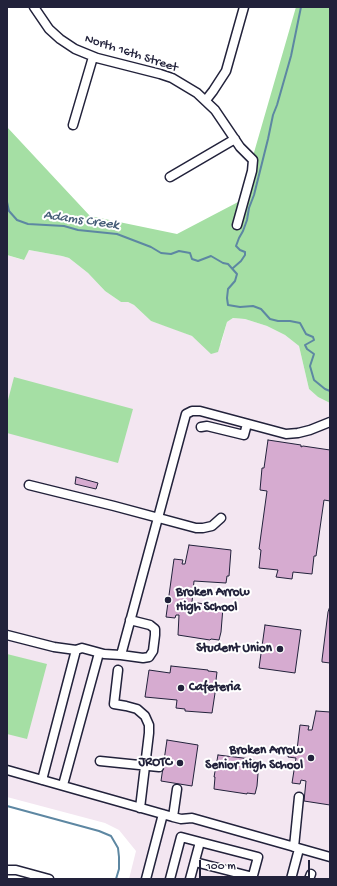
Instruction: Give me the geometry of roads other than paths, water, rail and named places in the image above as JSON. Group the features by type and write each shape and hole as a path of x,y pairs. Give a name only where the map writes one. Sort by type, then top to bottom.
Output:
{"street":[{"name":"North 16th Street","path":"34,7 45,23 60,39 75,49 93,57 172,78 206,100 223,120 235,139 253,160 252,171 237,225"},
{"path":"206,100 213,92 226,71 244,7"},
{"path":"73,125 93,57"},
{"path":"170,176 235,139"},
{"path":"121,655 186,414 192,411 200,411 286,434 310,430 330,422"},
{"path":"201,427 207,426 244,435 247,424"},
{"path":"29,485 196,528 212,526 221,518"},
{"path":"7,635 54,647 76,650 82,648 99,653 143,658 149,657 153,651 155,629 150,625 130,620"},
{"path":"42,780 76,650"},
{"path":"63,785 99,653"},
{"path":"118,670 114,704 137,710 145,716 149,725 140,808"},
{"path":"100,761 159,767"},
{"path":"7,770 173,817 181,819 192,818 330,858"},
{"path":"173,817 177,789"},
{"path":"291,879 296,848 299,797"},
{"path":"146,879 163,814"},
{"path":"170,879 181,837 258,857 252,878 195,862"},
{"path":"190,879 200,842"},
{"path":"7,870 16,870 49,879"}],"waterway":[{"path":"233,268 245,255 245,252 236,246 247,220 249,208 254,195 273,115 291,56 301,7"},
{"name":"Adams Creek","path":"7,202 9,211 17,220 28,224 64,226 78,230 117,234 151,247 161,253 171,254 179,251 190,253 192,259 198,261 211,256 223,263 228,264 237,274 235,281 228,289 228,305 240,307 253,306 261,309 270,319 300,323 306,334 313,337 314,340 305,345 307,349 314,354 310,366 314,380 330,391"},
{"path":"7,806 99,831 111,836 118,848 119,869 116,879"}],"place":[{"name":"Broken Arrow High School","path":"168,600"},
{"name":"Student Union","path":"280,649"},
{"name":"Cafeteria","path":"181,688"},
{"name":"Broken Arrow Senior High School","path":"311,758"},
{"name":"JROTC","path":"180,763"}]}
